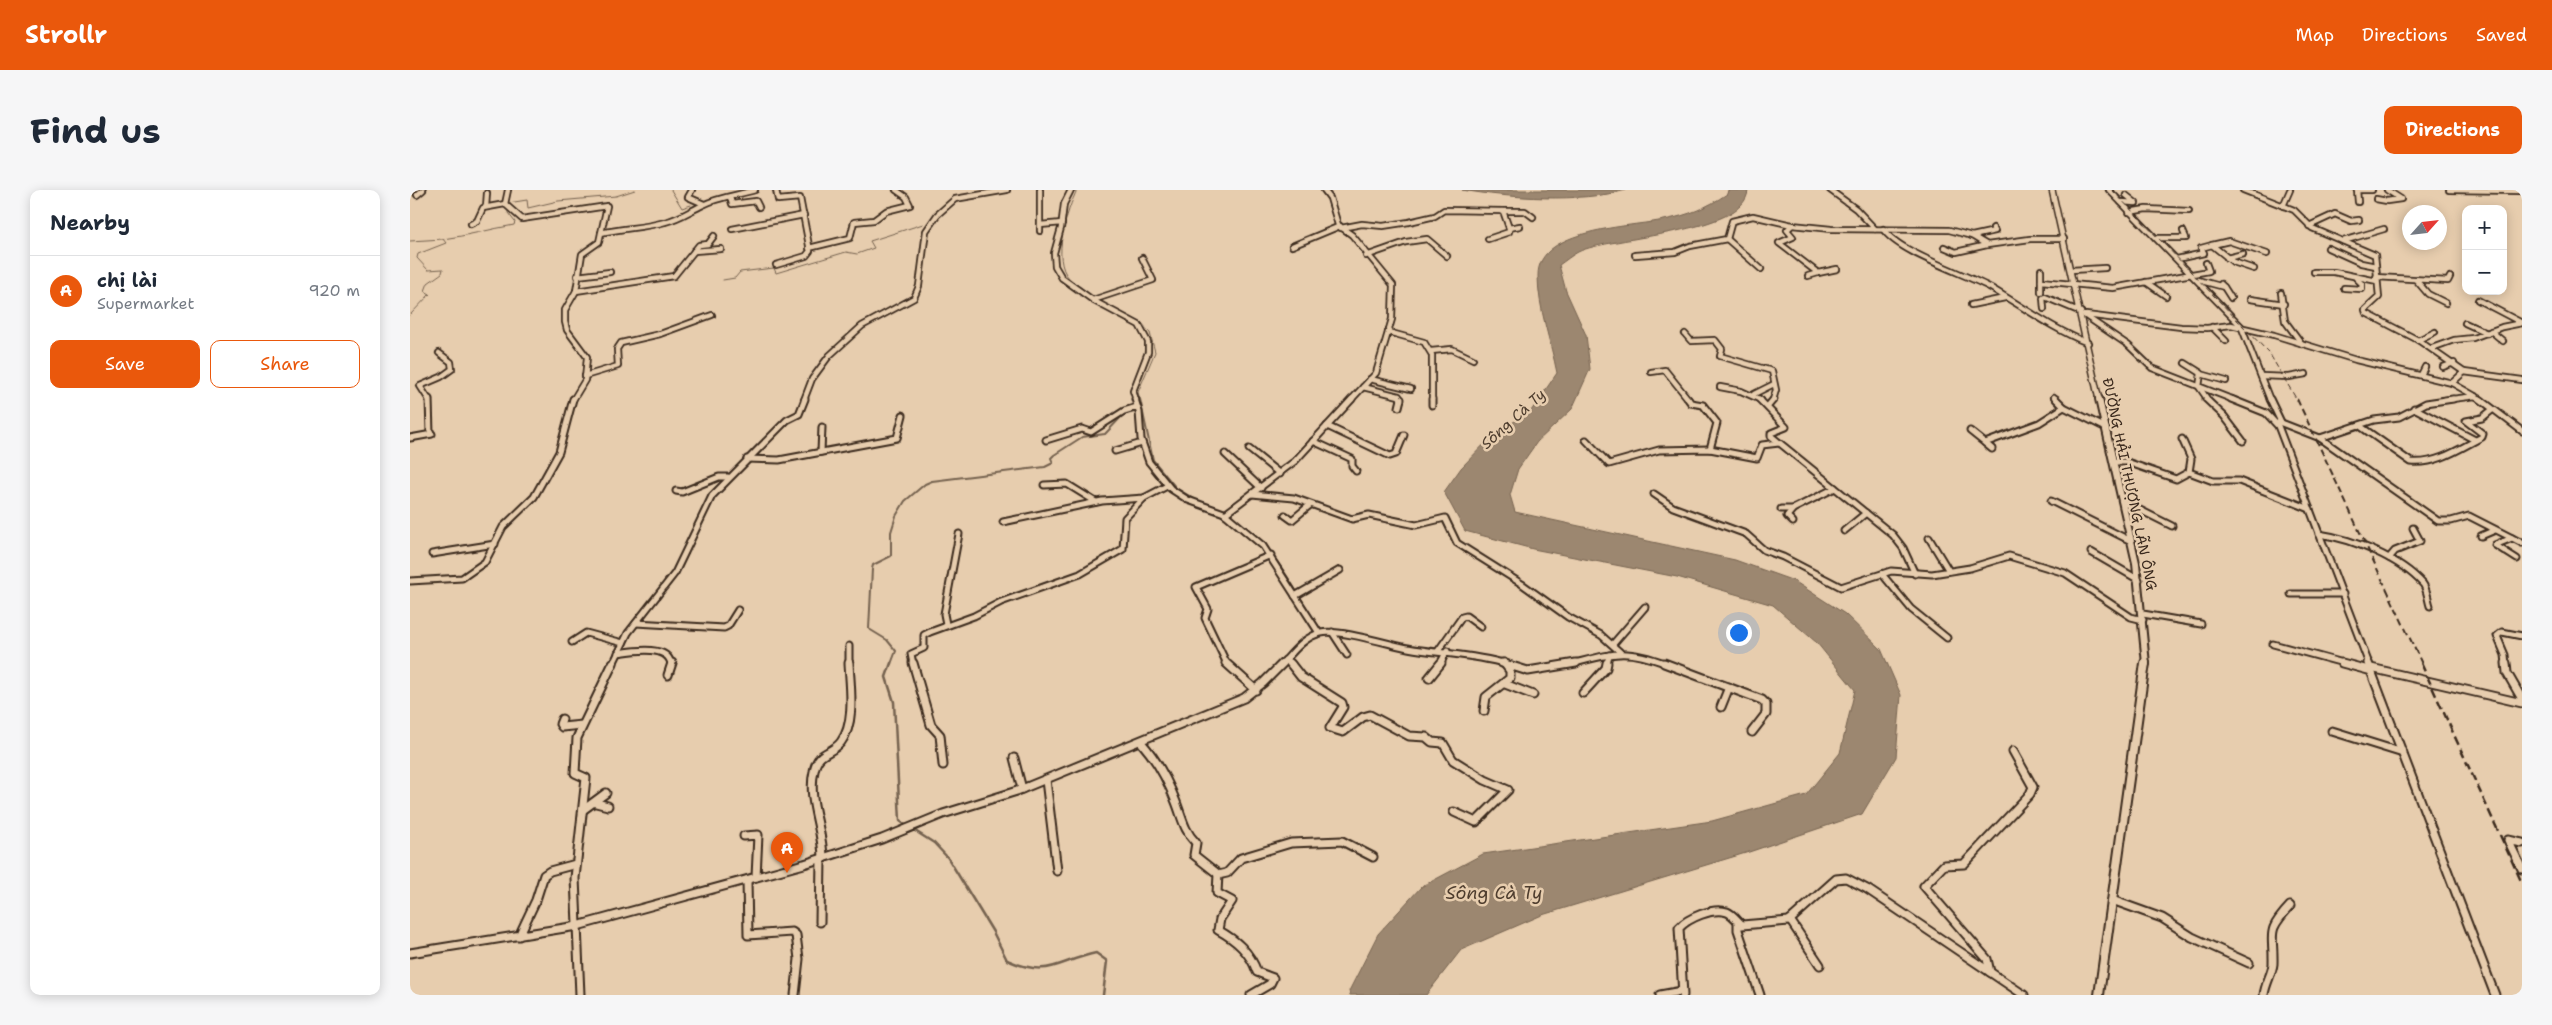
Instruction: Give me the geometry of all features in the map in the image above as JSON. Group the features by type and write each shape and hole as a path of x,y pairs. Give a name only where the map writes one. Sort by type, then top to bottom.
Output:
{"street":[{"path":"417,195 422,190"},
{"path":"506,204 508,190"},
{"path":"692,190 688,197 704,204"},
{"path":"601,233 627,228 637,229 667,222 690,213 704,204 755,190"},
{"path":"776,190 778,200 800,198 810,253 776,265"},
{"path":"809,248 850,238 854,222 874,220 884,211 910,205 907,198 896,190"},
{"path":"580,995 576,926 576,864 586,778 575,774 574,770 577,738 623,643 636,622 675,573 712,496 728,477 787,420 799,414 812,379 829,356 862,326 914,298 919,286 926,231 943,209 955,199 1007,190"},
{"path":"1040,190 1040,231"},
{"path":"1071,190 1064,204 1062,223 1054,253 1055,266 1062,278 1139,325 1148,342 1148,352 1133,390 1142,443 1149,462 1167,486 1186,498 1227,512 1243,527 1270,555 1319,633"},
{"path":"1227,512 1280,474 1327,426 1378,369 1392,319 1393,285 1366,256 1352,235 1340,227 1330,198 1324,190"},
{"path":"1830,190 1856,208 1875,229"},
{"name":"ĐƯỜNG HẢI THƯỢNG LÃN ÔNG","path":"2052,190 2082,314 2139,580 2146,668 2099,995"},
{"path":"2109,190 2130,212 2149,227 2156,238 2241,328 2261,376 2319,534 2431,825 2437,847 2467,916 2496,995"},
{"path":"2244,190 2301,215 2309,226 2375,255 2376,279 2380,298 2365,310 2366,313 2432,348 2464,372 2522,380"},
{"path":"2283,206 2290,190"},
{"path":"2358,202 2357,190 2372,190"},
{"path":"2376,199 2387,201 2402,199 2387,190"},
{"path":"2449,190 2521,191"},
{"path":"486,207 487,193"},
{"path":"2121,202 2136,202 2126,195"},
{"path":"730,197 732,204 756,201 759,207"},
{"path":"471,224 478,221 481,210 486,207 506,204"},
{"path":"410,581 453,579 465,576 485,562 505,524 530,501 548,472 562,444 571,403 582,388 586,376 587,357 567,330 565,310 576,291 582,254 598,244 606,206 522,219 506,204"},
{"path":"2130,212 2146,209 2168,212 2189,210"},
{"path":"1292,246 1340,227 1362,224 1382,226 1409,222 1435,216 1438,212 1444,210 1523,211 1533,217"},
{"path":"1488,239 1509,232 1503,211"},
{"path":"2309,226 2335,214 2351,221 2359,220"},
{"path":"732,229 804,215"},
{"path":"1727,239 1731,223 1740,218 1755,216 1792,225 1830,229 1949,230 1972,236 1987,245"},
{"path":"1040,225 1062,223"},
{"path":"1792,225 1787,230 1793,237 1779,243 1818,274"},
{"path":"1509,228 1520,226"},
{"path":"1972,236 1995,231 1993,228"},
{"path":"1883,229 1887,235 1905,247 1972,279 2068,335 2088,343"},
{"path":"2343,241 2384,229"},
{"path":"2156,238 2186,238 2183,232"},
{"path":"576,291 674,276 699,245 708,244 714,236"},
{"path":"1366,256 1406,242 1427,239 1447,256"},
{"path":"1635,255 1675,252 1727,239"},
{"path":"1727,239 1761,269"},
{"path":"1944,247 1956,252 1987,245 2030,239 2064,239"},
{"path":"2176,259 2204,253 2200,248 2229,241 2267,254"},
{"path":"2212,245 2233,262 2241,263 2245,267 2254,269"},
{"path":"2328,248 2361,263 2376,266"},
{"path":"694,251 721,249"},
{"path":"2227,258 2243,254"},
{"path":"1095,299 1153,280 1142,258"},
{"path":"2040,281 2074,286 2113,288 2209,271 2206,263"},
{"path":"2071,270 2105,268"},
{"path":"1808,276 1837,269"},
{"path":"2041,270 2041,292"},
{"path":"578,276 610,272"},
{"path":"2314,272 2334,272 2356,278 2376,279 2449,281 2450,277"},
{"path":"2344,288 2362,289 2362,284 2356,278"},
{"path":"2196,280 2223,285 2232,298"},
{"path":"2416,280 2427,290 2428,294 2446,303"},
{"path":"2146,282 2166,296"},
{"path":"2281,294 2284,304 2285,321 2302,344"},
{"path":"2044,308 2043,298 2046,297 2082,314 2128,345 2150,367 2266,413 2278,422 2320,438 2438,521 2451,521 2466,516 2522,543"},
{"path":"1971,305 2005,298"},
{"path":"2250,299 2284,304"},
{"path":"2478,300 2522,323"},
{"path":"586,376 618,366 617,349 621,343 660,334 712,314"},
{"path":"2082,314 2181,327 2224,325 2241,328 2356,360 2452,383 2476,396 2522,431"},
{"path":"2465,323 2489,332 2503,341"},
{"path":"2432,348 2454,340 2472,338 2522,323"},
{"path":"2212,327 2226,341"},
{"path":"1388,332 1424,342 1431,351 1432,405"},
{"path":"2418,340 2435,332"},
{"path":"1685,334 1691,341 1715,340 1722,349 1720,356 1772,371 1776,392 1773,402 1768,406"},
{"path":"1431,351 1452,349 1473,359"},
{"path":"410,438 432,434 432,412 428,407 430,400 420,386 441,377 452,369 451,362 439,354"},
{"path":"2185,363 2201,374 2226,381"},
{"path":"2443,367 2454,363"},
{"path":"2421,375 2425,367"},
{"path":"1651,372 1663,369 1668,372 1691,403 1703,405 1712,415 1717,423 1710,449"},
{"path":"2452,383 2464,372"},
{"path":"2201,374 2199,387 2204,398 2224,416 2243,441"},
{"path":"2261,376 2289,377 2306,374"},
{"path":"1370,379 1412,390"},
{"path":"1754,394 1774,384"},
{"path":"1363,387 1399,396 1401,399 1399,407"},
{"path":"1720,387 1734,388 1754,394 1768,406 1786,427 1770,434 1896,538 1915,574"},
{"path":"2320,438 2374,420 2400,417 2426,403 2476,396"},
{"path":"2054,397 2064,407 2106,428"},
{"path":"1046,440 1082,429 1091,432 1113,420 1122,411 1137,407"},
{"path":"1985,443 2039,423 2064,407"},
{"path":"2414,408 2476,440"},
{"path":"2360,426 2415,463 2446,457 2457,448 2482,437 2483,434 2466,421 2482,418 2492,410"},
{"path":"747,460 770,461 896,438 899,436 903,415"},
{"path":"1327,426 1390,456 1396,454 1404,435"},
{"path":"820,452 822,427"},
{"path":"1970,431 1992,450"},
{"path":"2114,462 2127,462 2176,480 2189,472 2192,459 2182,438"},
{"path":"1586,440 1610,464 1634,460 1653,451 1710,449 1755,458 1759,456 1762,445 1779,442"},
{"path":"1313,441 1352,459 1352,466 1356,471"},
{"path":"1115,451 1142,443"},
{"path":"1249,449 1280,474"},
{"path":"1225,454 1247,477 1261,488"},
{"path":"2189,472 2213,481 2239,481 2295,505 2310,509"},
{"path":"676,491 682,492 719,477 728,477"},
{"path":"1044,486 1067,482 1096,502"},
{"path":"943,765 940,735 931,725 911,657 911,654 924,648 924,635 946,624 972,617 999,603 1076,575 1106,561 1123,549 1125,518 1144,498 1167,486"},
{"path":"1793,522 1787,516 1793,509 1835,488"},
{"path":"1252,494 1292,498 1352,519 1369,514 1416,524 1445,518 1457,543 1522,584 1564,614 1598,632 1620,652"},
{"path":"1654,494 1673,508 1746,534 1764,550 1783,557 1840,586 1845,587 1894,571 1915,574 1949,571 1978,566 2005,556 2065,573 2131,617 2201,624"},
{"path":"1003,522 1096,502 1144,498"},
{"path":"2052,501 2131,541"},
{"path":"2122,501 2172,526"},
{"path":"1285,515 1292,520 1310,505"},
{"path":"1780,509 1793,509"},
{"path":"1844,531 1866,513"},
{"path":"2388,558 2395,551 2420,541 2413,528"},
{"path":"2481,536 2495,530"},
{"path":"946,624 944,614 959,534"},
{"path":"2319,534 2338,537 2388,558 2424,585 2430,606"},
{"path":"1929,538 1949,571"},
{"path":"2512,538 2495,545 2517,560"},
{"path":"432,554 495,544"},
{"path":"2092,552 2139,580"},
{"path":"1256,690 1222,657 1212,637 1210,624 1205,618 1207,607 1196,587 1270,555"},
{"path":"1295,596 1340,570"},
{"path":"1882,574 1913,611 1937,627 1947,638"},
{"path":"2291,594 2343,594"},
{"path":"1613,644 1645,607"},
{"path":"636,622 724,628 728,626 738,610"},
{"path":"1438,651 1462,616 1466,616 1481,627"},
{"path":"1332,632 1347,655"},
{"path":"410,953 576,926 822,858 882,839 943,814 979,805 1141,742 1233,703 1256,690 1285,660 1319,633 1332,632 1402,647 1484,657 1528,670 1556,668 1620,652 1648,656 1759,698 1766,704 1766,714 1752,732"},
{"path":"2522,636 2502,632 2497,636 2505,655 2507,673 2522,699"},
{"path":"572,642 581,635 589,633 623,643"},
{"path":"2273,644 2371,670 2522,704"},
{"path":"820,922 822,832 816,816 813,773 823,753 841,743 847,727 848,694 852,680 849,646"},
{"path":"618,653 642,650 663,654 672,662 668,675"},
{"path":"1429,678 1443,661 1447,651"},
{"path":"1584,693 1606,668 1609,655"},
{"path":"1285,660 1294,664 1301,677 1342,703 1343,707 1330,725 1330,728 1343,732 1363,717 1373,716 1409,736 1426,737 1432,742 1443,743 1453,760 1508,790 1476,822 1454,812"},
{"path":"1484,711 1486,697 1505,684 1511,675 1504,662"},
{"path":"1505,684 1533,695"},
{"path":"1720,707 1729,687"},
{"path":"562,719 560,724 562,727 582,725"},
{"path":"2332,731 2403,753"},
{"path":"1141,742 1153,755 1176,801 1187,834 1196,841 1194,855 1218,876"},
{"path":"1990,972 1986,959 1924,886 1944,865 1957,866 1964,864 2030,794 2033,787 2014,751"},
{"path":"1014,758 1022,789"},
{"path":"1046,780 1058,871"},
{"path":"583,810 606,793"},
{"path":"596,802 608,806"},
{"path":"744,836 758,835 756,877"},
{"path":"2522,843 2508,840 2522,869"},
{"path":"1218,876 1227,873 1241,858 1267,852 1291,843 1342,841 1372,857"},
{"path":"519,936 536,900 544,875 550,871 576,864"},
{"path":"1218,876 1216,891 1232,901 1220,919 1218,930 1235,940 1253,961 1257,972 1270,975 1273,978 1270,984 1252,995"},
{"path":"1660,995 1682,993 1680,926 1688,919 1721,911 1728,912 1742,925 1790,920 1836,879 1846,878 1867,889 2024,995"},
{"path":"746,880 748,935 752,937 792,932 796,935 799,959 795,995"},
{"path":"2112,900 2162,918 2192,936 2249,963"},
{"path":"2264,995 2265,984 2273,966 2271,945 2274,924 2290,906"},
{"path":"1790,920 1798,935 1820,964"},
{"path":"1738,922 1738,930 1760,995"}],"water":[{"path":"1462,190 1626,190 1588,197 1544,198"},
{"name":"Sông Cà Ty","path":"1728,190 1748,190 1741,205 1725,216 1702,225 1674,232 1594,247 1578,252 1559,265 1566,291 1586,335 1590,369 1572,409 1537,442 1518,469 1510,495 1515,512 1735,560 1794,581 1845,614 1881,649 1901,695 1896,757 1862,814 1749,852 1542,915 1461,950 1426,995 1350,995 1349,991 1378,934 1421,887 1483,854 1712,821 1806,795 1840,753 1855,690 1817,643 1773,605 1677,577 1533,549 1465,531 1444,492 1461,468 1494,434 1531,411 1557,373 1542,313 1538,276 1542,260 1553,248 1569,239 1588,233 1681,216 1719,199 1727,194"}],"waterway":[{"path":"410,192 420,190"},
{"path":"443,239 514,225 515,222 508,213 508,203 527,200 528,208 558,201 616,196 635,190"},
{"path":"671,190 682,208 691,205"},
{"path":"1077,190 1065,222 1062,235 1061,259 1064,270 1069,278 1093,298"},
{"path":"723,280 735,278 740,272 774,268 776,273 846,252 857,254 874,248 870,241 923,224"},
{"path":"410,241 443,239"},
{"path":"410,315 430,294 425,291 428,283 442,273 443,269 428,270 417,258 418,254 446,243 443,239"},
{"path":"1128,317 1142,323 1150,333 1155,352 1138,392 1140,400"},
{"path":"1140,399 1153,460 1176,488 1198,501"},
{"path":"891,664 896,651 887,640 869,629 872,569 873,565 891,556 891,532 896,516 905,501 925,484 932,481 1045,467 1053,463 1051,458 1054,455 1082,437 1105,434 1123,415 1142,410"},
{"path":"1230,515 1268,550 1288,577 1314,621"},
{"path":"891,663 886,677 894,702 900,821 908,827"},
{"path":"912,829 934,843 948,858 993,932 1007,960 1034,968 1044,968 1053,967 1096,953 1107,961 1103,995"}],"railway":[{"path":"2112,190 2269,353 2297,400"},
{"path":"2297,399 2422,664"},
{"path":"2421,663 2522,883"}],"place":[{"name":"chị lài","path":"787,873"}]}
